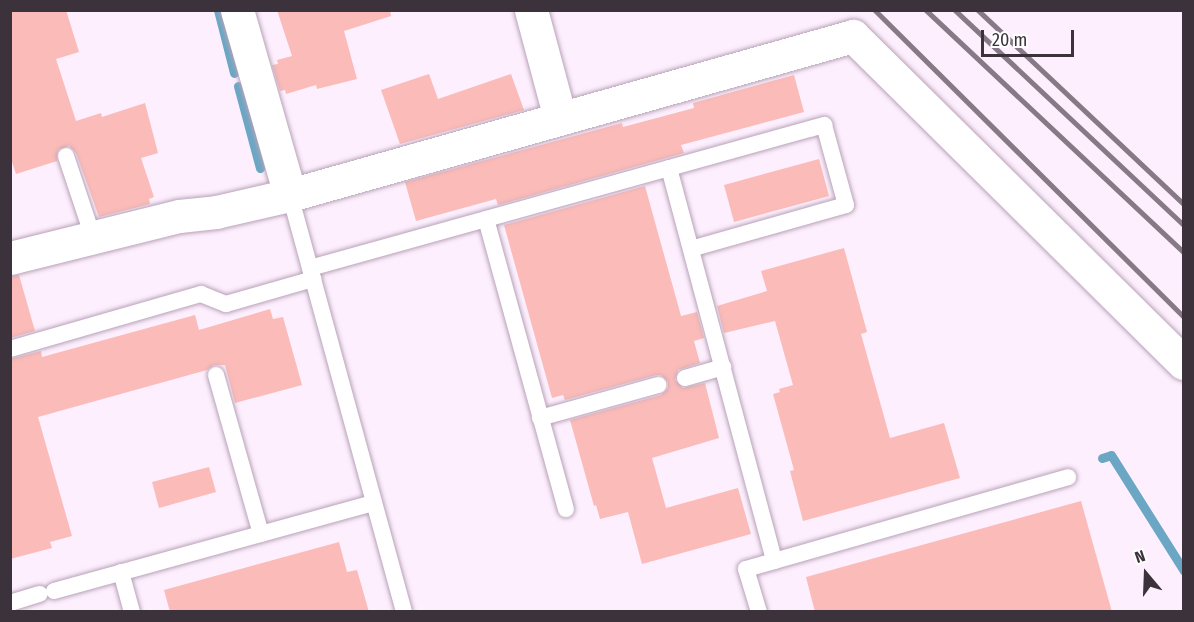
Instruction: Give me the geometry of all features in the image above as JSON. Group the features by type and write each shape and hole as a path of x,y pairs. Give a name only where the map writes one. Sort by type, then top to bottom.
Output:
{"street":[{"path":"237,10 290,195"},
{"path":"531,10 560,118"},
{"path":"10,258 180,216 216,212 290,195 853,36 1184,363"}],"lane":[{"path":"10,350 201,294 226,304 486,219 824,125 846,205 691,249"},
{"path":"66,156 93,237"},
{"path":"669,168 774,561"},
{"path":"290,195 404,612"},
{"path":"486,219 566,509"},
{"path":"685,378 723,368"},
{"path":"216,375 261,534"},
{"path":"540,418 658,385"},
{"path":"759,612 746,569 1068,477"},
{"path":"10,603 374,503"},
{"path":"121,572 132,612"}],"building":[{"path":"10,10 66,10 79,52 56,59 76,121 101,113 102,117 145,103 158,153 141,158 154,197 149,199 150,204 99,217 76,153 69,146 58,150 57,161 16,174 10,156"},
{"path":"277,10 390,10 391,16 344,31 357,79 317,89 316,85 286,94 285,90 280,91 272,65 278,64 277,60 292,56"},
{"path":"429,74 438,99 511,74 524,110 400,144 381,90"},
{"path":"794,75 804,112 681,145 684,153 498,205 496,199 416,221 405,182 622,123 623,127 694,108 693,103"},
{"path":"819,159 829,196 734,222 724,185"},
{"path":"645,186 681,316 697,312 704,338 694,341 700,363 678,370 675,380 683,388 705,383 719,438 652,458 666,508 738,488 751,534 642,564 628,512 600,519 596,505 594,506 570,420 661,395 668,388 668,382 661,375 656,375 565,400 563,395 552,398 504,225"},
{"path":"844,248 867,332 861,334 890,438 944,423 960,478 803,521 790,471 794,470 773,394 780,392 779,389 793,385 775,321 724,333 717,306 767,291 761,271"},
{"path":"19,275 35,331 10,338 10,276"},
{"path":"270,309 273,319 283,317 302,385 235,403 225,365 214,365 207,370 38,417 72,536 50,542 52,548 10,559 10,359 41,351 42,357 195,315 199,330"},
{"path":"209,467 216,492 159,508 152,482"},
{"path":"1081,501 1112,612 815,612 806,577"},
{"path":"339,542 347,572 357,570 369,612 170,612 164,590"}],"waterway":[{"path":"218,10 234,73"},
{"path":"238,86 260,168"},
{"path":"1102,458 1111,455 1184,571"}],"railway":[{"path":"875,10 1184,317"},
{"path":"926,10 1184,252"},
{"path":"955,10 1184,225"},
{"path":"978,10 1184,204"}]}
